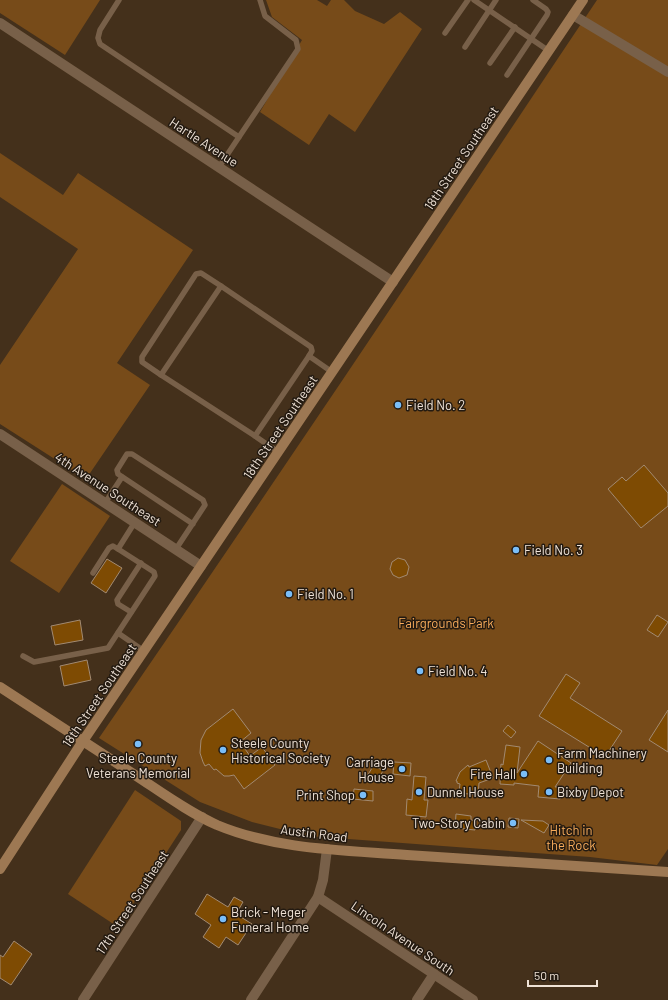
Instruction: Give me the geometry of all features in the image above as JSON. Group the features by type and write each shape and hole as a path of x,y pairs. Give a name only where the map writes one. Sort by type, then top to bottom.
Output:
{"street":[{"name":"18th Street Southeast","path":"0,869 83,741 583,0"},
{"path":"573,15 668,72"},
{"name":"Hartle Avenue","path":"0,23 393,282"},
{"name":"4th Avenue Southeast","path":"0,434 201,566"},
{"name":"Austin Road","path":"0,687 181,805 219,825 263,840 326,849 668,872"},
{"name":"17th Street Southeast","path":"83,1000 202,817"},
{"path":"251,1000 318,897 323,880 326,849"},
{"name":"Lincoln Avenue South","path":"318,897 473,1000"},
{"path":"417,1000 434,974"}],"lane":[{"path":"119,0 100,30 98,38 100,44 240,137"},
{"path":"219,167 298,49 296,40 265,16 260,0"},
{"path":"445,33 468,0"},
{"path":"474,0 549,51"},
{"path":"465,47 496,0"},
{"path":"507,75 547,15 548,12 546,9 533,0"},
{"path":"490,63 515,27"},
{"path":"255,436 309,356 312,351 311,346 201,273 196,274 142,357 142,362 278,452"},
{"path":"161,375 220,286"},
{"path":"309,356 332,372"},
{"path":"176,550 193,524 205,505 203,500 132,454 127,454 117,470 118,474 193,524"},
{"path":"106,503 122,477"},
{"path":"118,548 135,522"},
{"path":"24,656 34,662 108,648 155,576 154,572 113,546 109,548 93,573"},
{"path":"131,612 118,604 117,600 141,563"},
{"path":"118,633 144,651"}],"green space":[{"path":"0,0 100,0 65,55 0,13"},
{"path":"266,0 317,0 327,6 331,0 344,0 355,11 384,24 400,12 422,29 355,132 329,114 309,145 260,112 302,40 272,17"},
{"name":"Fairgrounds Park","path":"597,0 668,0 668,849 657,865 590,857 308,836 252,822 200,802 99,738 287,462"},
{"path":"0,153 63,195 78,173 193,250 117,363 150,385 86,479 0,424 0,365 78,249 0,197"},
{"path":"62,484 110,516 59,593 10,561"},
{"path":"135,790 181,821 181,830 118,927 68,894"}],"building":[{"path":"644,465 668,493 668,506 641,528 608,489 622,477 626,481"},
{"path":"398,558 405,560 409,567 407,575 399,578 393,575 390,569 392,562"},
{"path":"107,559 122,568 106,593 91,583"},
{"path":"657,615 668,622 658,637 647,630"},
{"path":"80,620 83,640 55,645 51,626"},
{"path":"87,660 91,680 64,686 60,666"},
{"path":"566,674 580,683 570,698 622,731 605,757 539,716"},
{"name":"Steele County Historical Society","path":"233,709 251,733 240,742 250,756 262,747 275,765 244,789 234,775 224,776 216,769 214,770 209,764 205,766 200,753 201,740 206,730"},
{"path":"668,710 668,752 649,740"},
{"path":"508,725 516,732 511,738 503,731"},
{"path":"538,741 571,763 555,787 561,787 560,799 538,797 539,786 514,783 514,785 500,784 501,764 503,765 506,745 520,747 517,773"},
{"path":"486,760 493,778 479,783 478,795 460,793 460,784 456,781 460,772 468,765 469,767"},
{"name":"Carriage House","path":"394,762 411,763 410,776 393,774"},
{"path":"374,765 383,771 376,782 367,776"},
{"name":"Dunnel House","path":"414,776 426,777 424,800 428,800 426,817 406,815 407,799 412,800"},
{"name":"Print Shop","path":"354,789 373,791 373,801 353,799"},
{"path":"456,814 471,816 471,820 476,821 475,830 455,828"},
{"name":"Two-Story Cabin","path":"509,818 519,819 518,828 508,827"},
{"path":"521,820 543,821 549,825 544,833"},
{"name":"Brick - Meger Funeral Home","path":"207,894 228,907 234,897 243,902 236,914 252,924 238,945 226,937 219,948 203,937 211,925 195,914"},
{"path":"14,941 32,954 11,985 0,978 0,955 3,957"}],"place":[{"name":"Field No. 2","path":"398,405"},
{"name":"Field No. 3","path":"516,550"},
{"name":"Field No. 1","path":"289,594"},
{"name":"Field No. 4","path":"420,671"},
{"name":"Steele County Veterans Memorial","path":"138,744"},
{"name":"Steele County Historical Society","path":"223,750"},
{"name":"Farm Machinery Building","path":"549,760"},
{"name":"Carriage House","path":"402,769"},
{"name":"Fire Hall","path":"524,774"},
{"name":"Dunnel House","path":"419,792"},
{"name":"Bixby Depot","path":"549,792"},
{"name":"Print Shop","path":"363,795"},
{"name":"Two-Story Cabin","path":"513,823"},
{"name":"Brick - Meger Funeral Home","path":"223,919"}],"park label":[{"name":"Hitch in the Rock","path":"571,838"}]}
